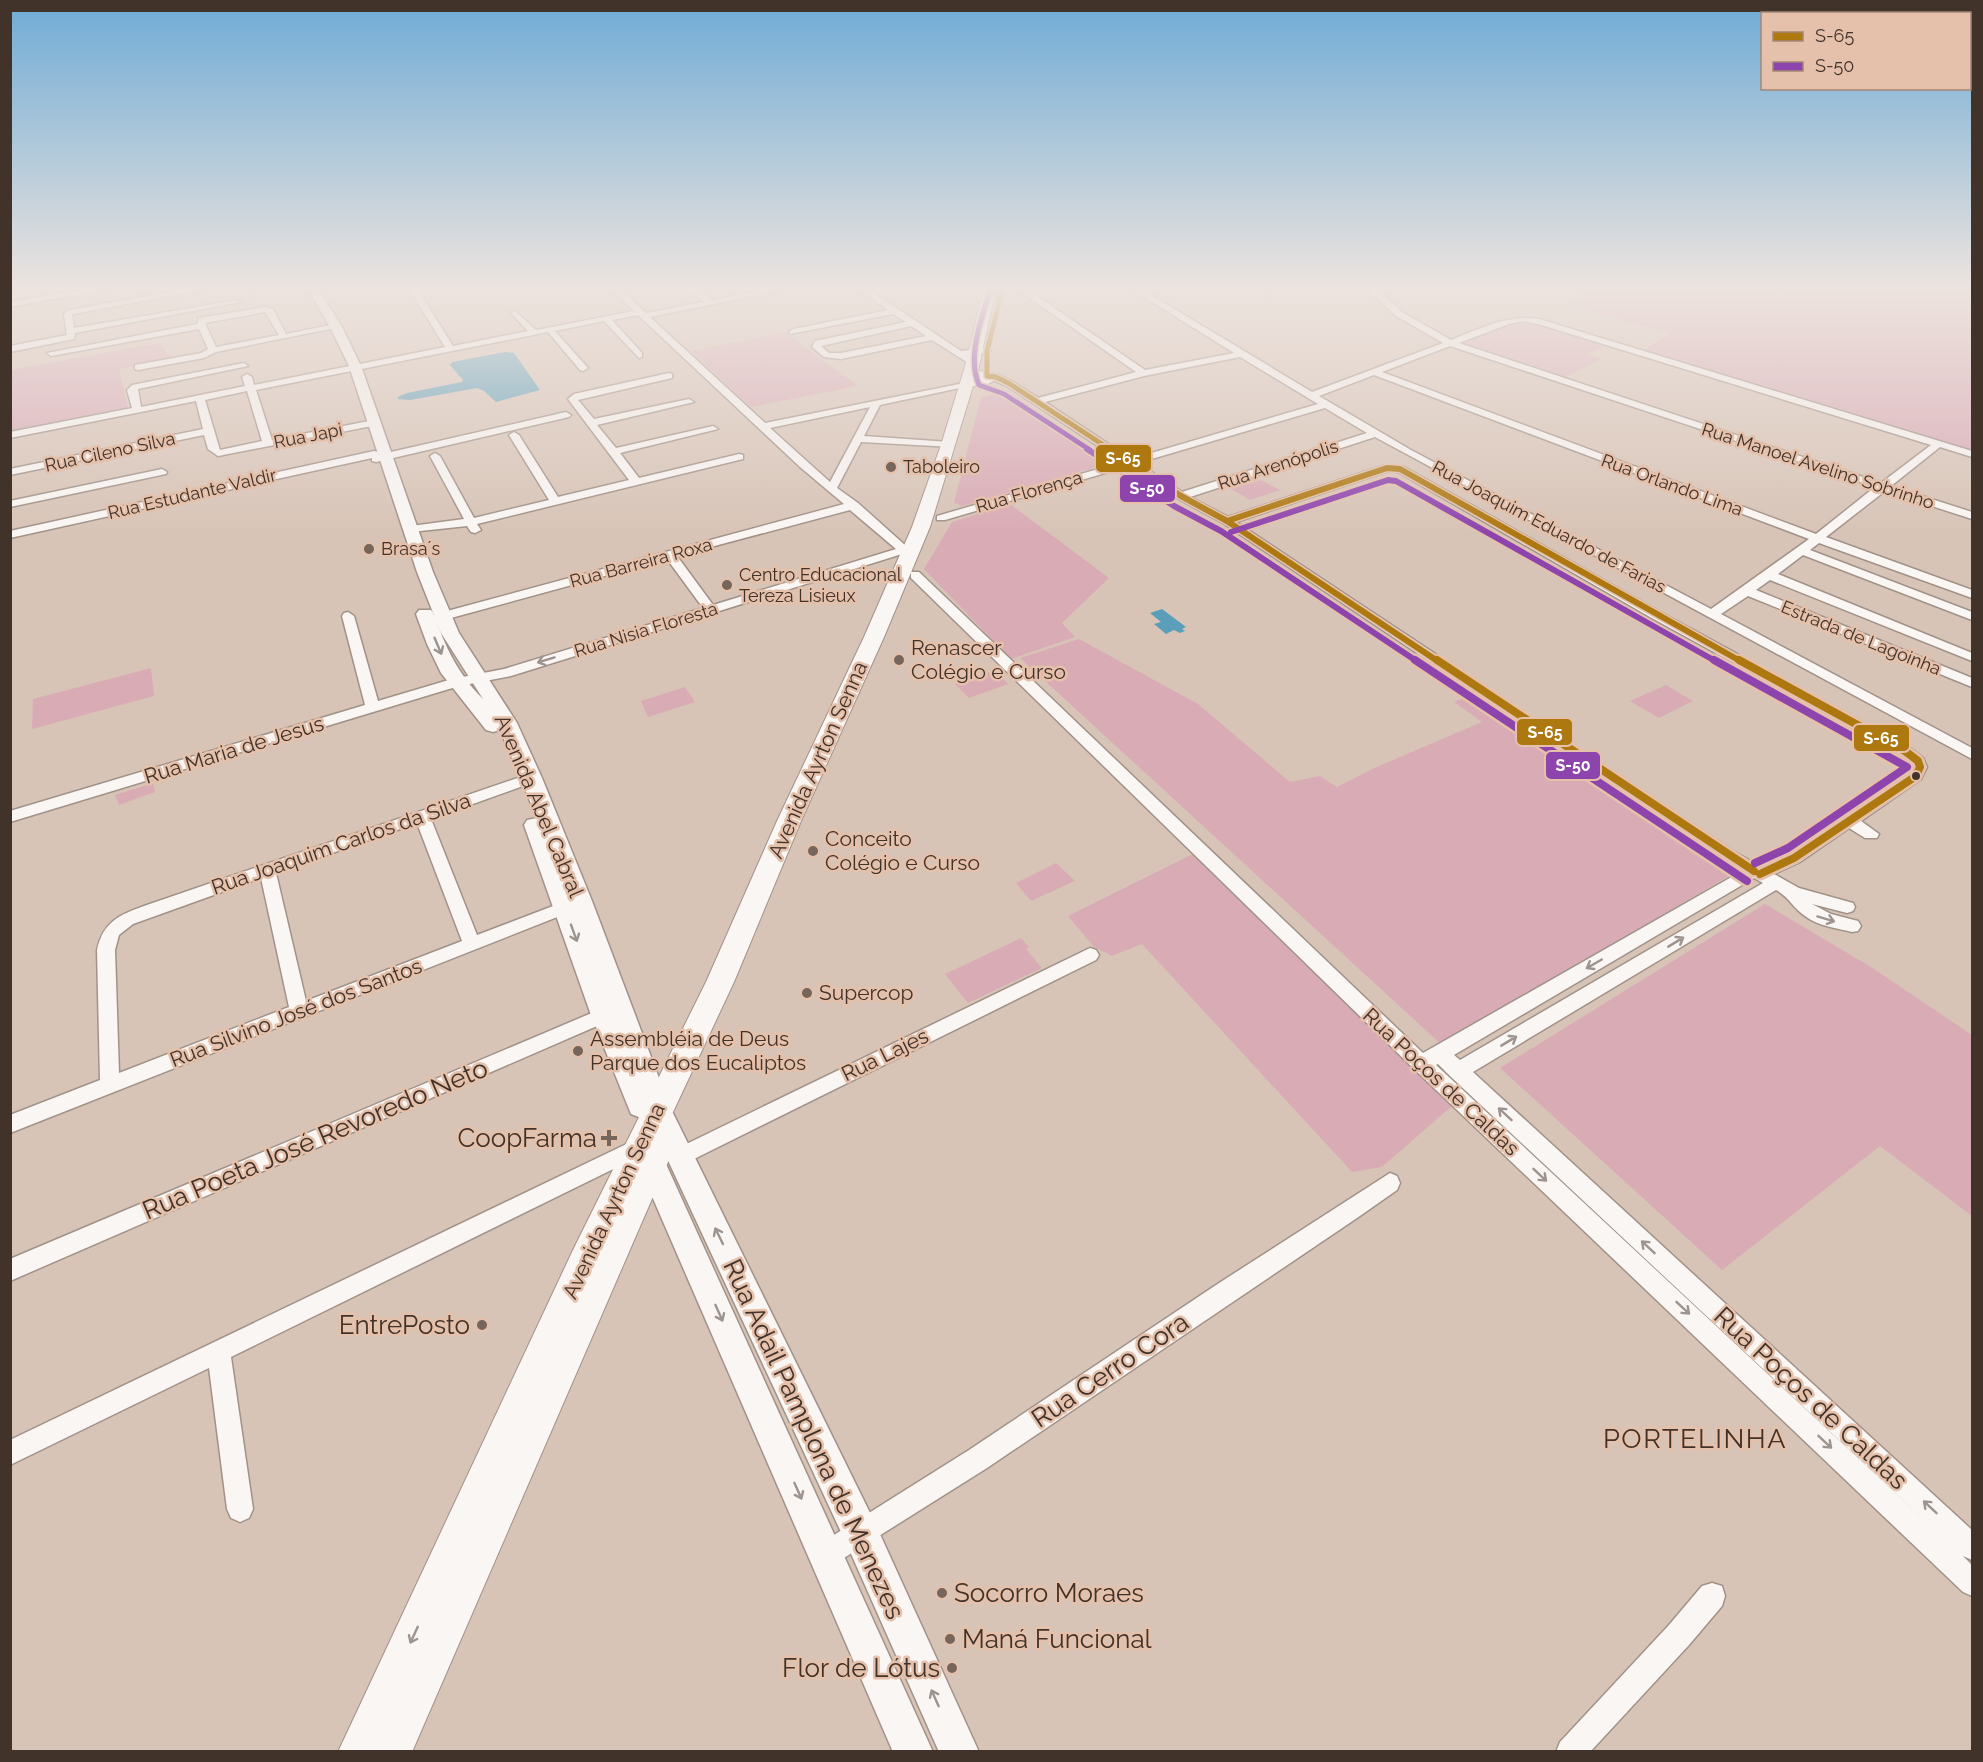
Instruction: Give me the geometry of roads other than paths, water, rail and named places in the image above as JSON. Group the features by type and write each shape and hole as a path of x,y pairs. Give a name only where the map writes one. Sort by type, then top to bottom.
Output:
{"main road":[{"name":"Avenida Abel Cabral","path":"354,369 378,457 435,619 450,633 507,723 525,780 658,1138"},
{"name":"Avenida Ayrton Senna","path":"388,1752 658,1138 735,985 800,824 873,660 949,445 980,372"},
{"name":"Avenida Ayrton Senna","path":"909,560 940,518 980,372"},
{"name":"Avenida Abel Cabral","path":"378,457 411,529 445,663 457,682 489,718 525,780"},
{"name":"Avenida Ayrton Senna","path":"360,1752 585,1262 658,1138"},
{"name":"Rua Adail Pamplona de Menezes","path":"658,1138 861,1534 959,1752"},
{"name":"Rua Adail Pamplona de Menezes","path":"658,1138 827,1554 913,1752"}],"street":[{"path":"137,410 132,390 135,387 227,369"},
{"path":"245,369 268,444"},
{"path":"10,436 348,369"},
{"name":"Rua Poços de Caldas","path":"702,369 765,426 804,465 854,505 1972,1583"},
{"path":"977,369 1022,393 1181,496 1227,521 1763,876 1794,893 1846,907"},
{"path":"1138,369 1143,373"},
{"path":"1035,402 1143,373 1168,369"},
{"name":"Rua Joaquim Eduardo de Farias","path":"1266,369 1375,434 1513,510 1713,614 1972,754"},
{"path":"1311,396 1381,369"},
{"name":"Rua Manoel Avelino Sobrinho","path":"1522,369 1644,411 1972,516"},
{"path":"1685,369 1972,454"},
{"path":"765,426 876,404 980,372"},
{"name":"Rua Orlando Lima","path":"1374,372 1624,468 1972,594"},
{"path":"636,482 575,403 574,397 669,376"},
{"path":"10,436 201,401 251,389"},
{"path":"201,401 209,431"},
{"path":"591,423 689,402"},
{"path":"832,488 876,404"},
{"name":"Rua Florença","path":"940,518 1129,463 1257,421 1326,405"},
{"path":"378,457 566,415"},
{"name":"Rua Japi","path":"209,431 214,452 242,449 368,424"},
{"path":"612,452 713,429"},
{"name":"Rua Cileno Silva","path":"10,472 209,431"},
{"name":"Rua Arenópolis","path":"1181,496 1375,434"},
{"path":"514,435 555,501"},
{"path":"856,439 949,445"},
{"path":"1713,614 1749,592 1820,539 1881,487 1938,444"},
{"path":"435,456 474,523"},
{"name":"Rua Estudante Valdir","path":"10,535 378,457"},
{"path":"411,529 474,523 739,457"},
{"path":"1227,521 1392,467 1401,470 1654,614 1905,751 1918,761 1920,767 1916,776 1794,858 1430,1058"},
{"path":"10,504 162,472"},
{"name":"Rua Barreira Roxa","path":"435,619 854,505"},
{"path":"1803,551 1972,616"},
{"path":"670,555 711,610"},
{"name":"Rua Nisia Floresta","path":"457,682 506,673 711,610 909,560"},
{"path":"1771,576 1972,657"},
{"name":"Estrada de Lagoinha","path":"1749,592 1972,683"},
{"path":"348,616 373,708"},
{"name":"Rua Maria de Jesus","path":"10,817 457,682"},
{"name":"Rua Joaquim Carlos da Silva","path":"110,1086 107,940 114,926 150,910 525,780"},
{"path":"422,816 472,945"},
{"path":"1846,823 1868,836"},
{"path":"267,869 299,1011"},
{"path":"1458,1071 1763,876"},
{"path":"1794,893 1802,906 1812,914 1852,926"},
{"name":"Rua Silvino José dos Santos","path":"10,1124 573,905"},
{"name":"Rua Lajes","path":"10,1453 658,1138 1090,955"},
{"name":"Rua Poeta José Revoredo Neto","path":"10,1270 612,1012"},
{"name":"Rua Poços de Caldas","path":"1430,1058 1458,1071 1972,1547"},
{"name":"Rua Cerro Cora","path":"827,1554 861,1534 1348,1214 1390,1183"},
{"path":"219,1353 240,1509"},
{"path":"1570,1752 1679,1635 1712,1596"}],"water":[{"path":"454,369 525,369 540,390 496,402 477,388 410,400 398,399 407,393 463,380"},
{"path":"1162,609 1186,627 1182,629 1185,631 1180,633 1174,630 1166,634 1154,624 1161,622 1150,613"}],"place":[{"name":"Taboleiro","path":"891,467"},
{"name":"Brasa´s","path":"369,549"},
{"name":"Centro Educacional Tereza Lisieux","path":"727,585"},
{"name":"Renascer Colégio e Curso","path":"899,660"},
{"name":"Conceito Colégio e Curso","path":"813,851"},
{"name":"Supercop","path":"807,993"},
{"name":"Assembléia de Deus Parque dos Eucaliptos","path":"578,1051"},
{"name":"CoopFarma","path":"609,1138"},
{"name":"EntrePosto","path":"482,1325"},
{"name":"Socorro Moraes","path":"942,1593"},
{"name":"Maná Funcional","path":"950,1639"},
{"name":"Flor de Lótus","path":"952,1668"}],"district":[{"name":"PORTELINHA","path":"1695,1439"}]}
